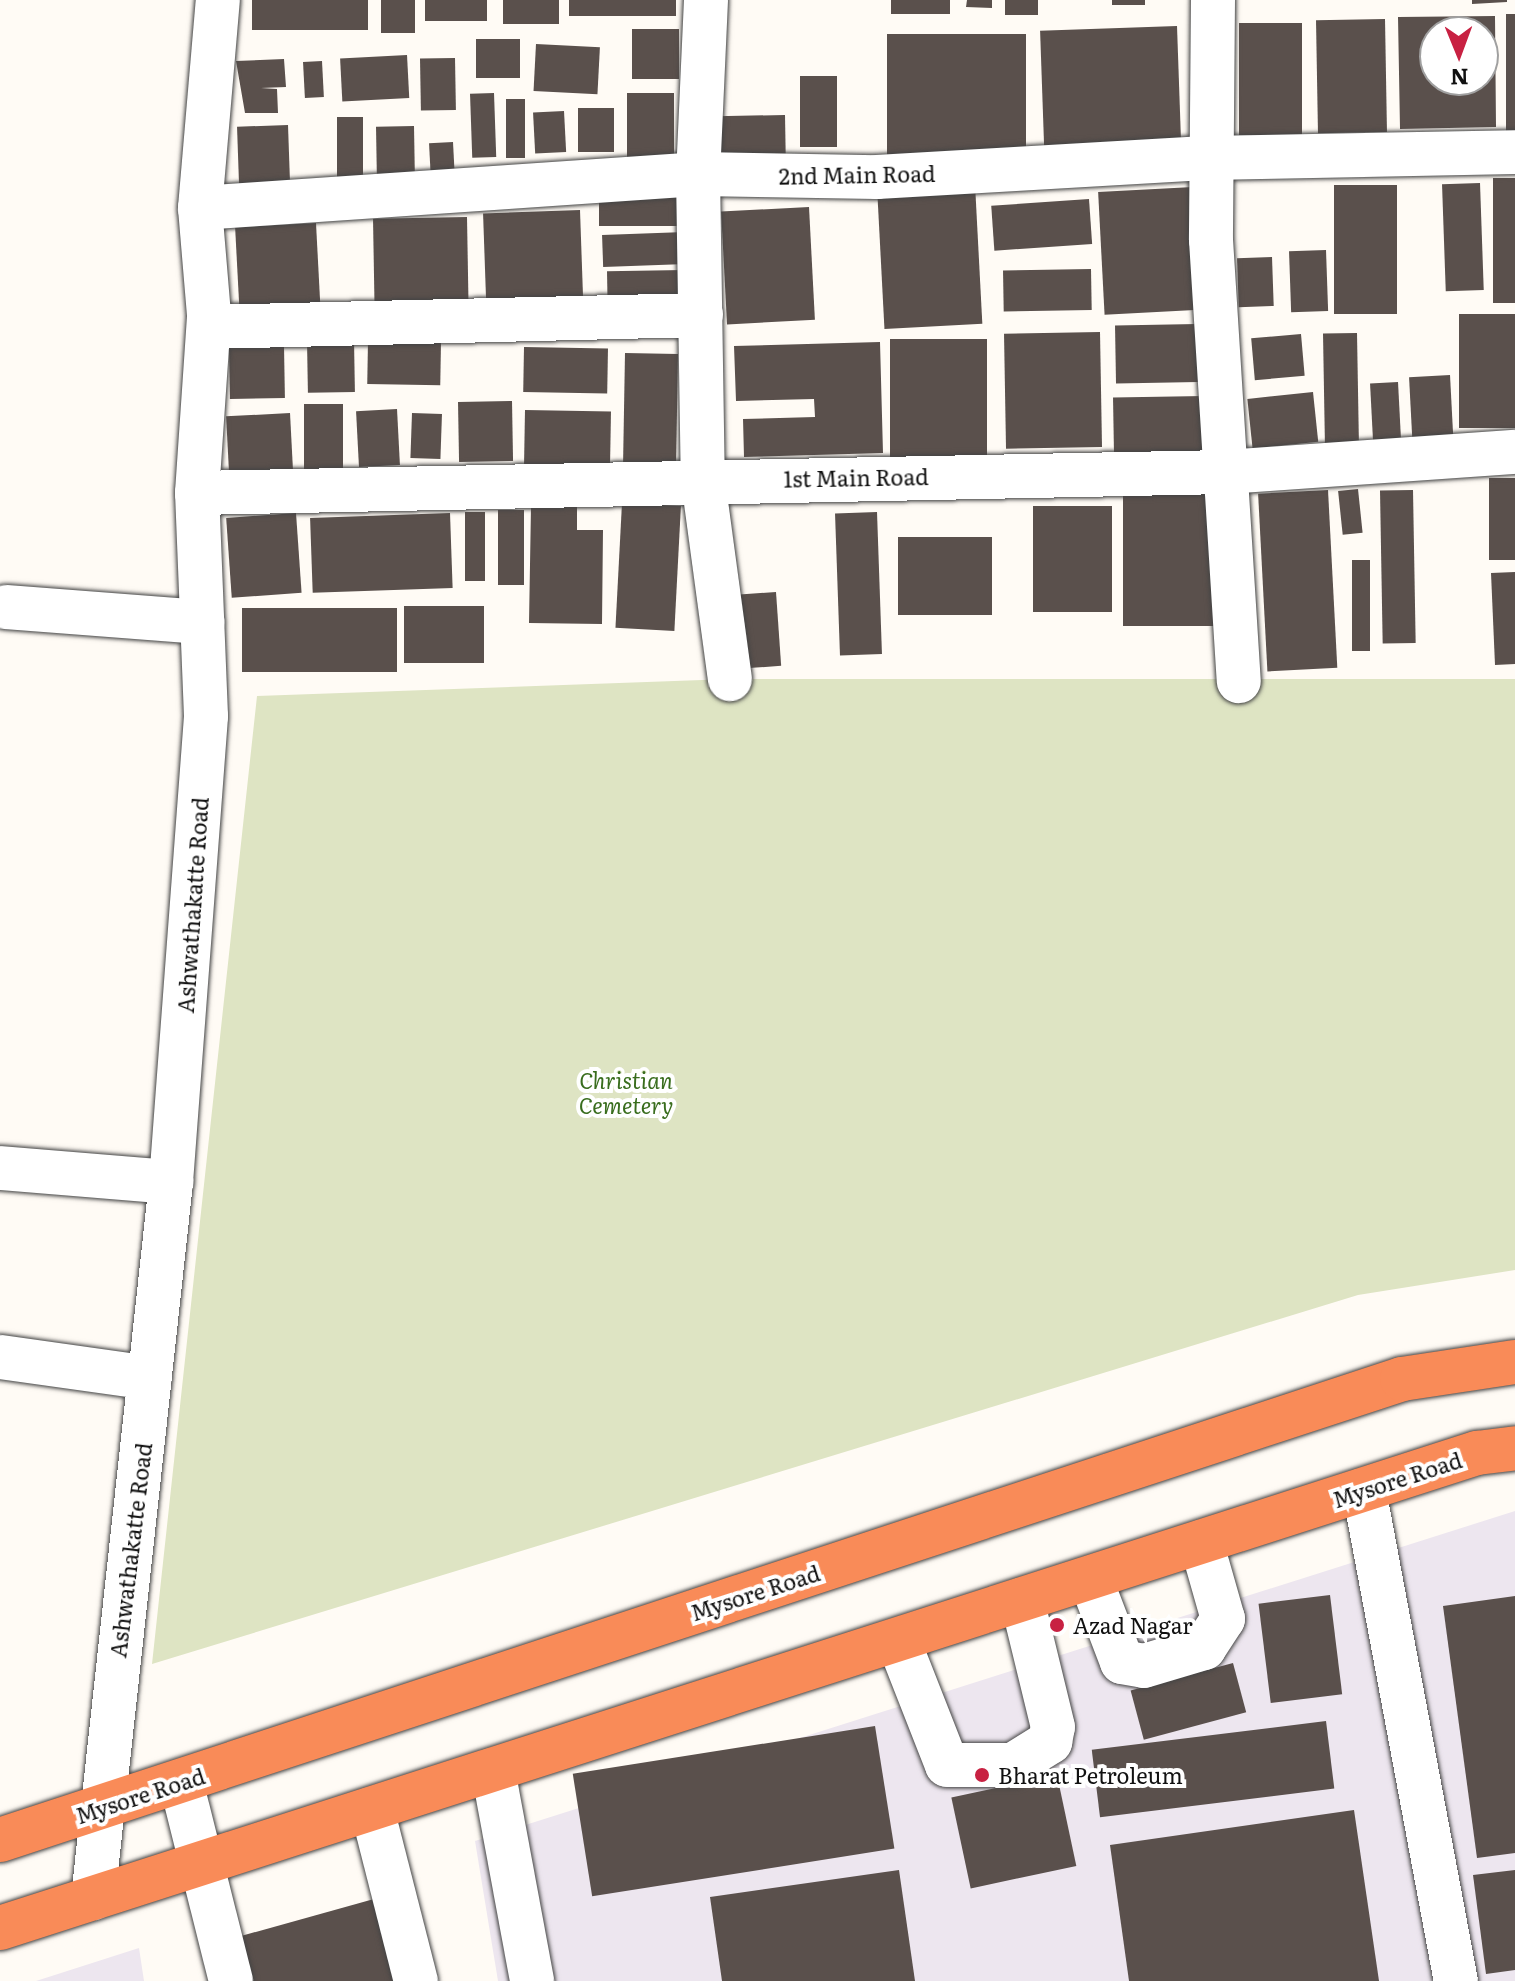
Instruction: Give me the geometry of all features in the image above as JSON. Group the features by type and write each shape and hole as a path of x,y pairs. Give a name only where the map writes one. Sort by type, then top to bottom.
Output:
{"highway":[{"name":"Mysore Road","path":"0,1840 1402,1379 1515,1362"},
{"name":"Mysore Road","path":"0,1928 1364,1490 1515,1448"}],"street":[{"name":"Ashwathakatte Road","path":"93,1898 171,1182 206,716 197,493 209,327 200,208 218,0"},
{"path":"706,0 698,174 703,480 730,679"},
{"path":"1213,0 1209,158 1239,681"},
{"name":"2nd Main Road","path":"200,208 698,174 877,177 1209,158 1515,152"},
{"path":"209,327 701,315"},
{"name":"1st Main Road","path":"197,493 703,480 1226,472 1515,452"},
{"path":"6,607 202,622"},
{"path":"0,1168 171,1182"},
{"path":"0,1357 150,1378"},
{"path":"1364,1490 1456,1981"},
{"path":"1090,1578 1122,1662 1144,1666 1204,1648 1223,1619 1201,1542"},
{"path":"898,1640 947,1765 1013,1765 1050,1742 1053,1727 1022,1600"},
{"path":"493,1770 532,1981"},
{"path":"181,1782 231,1981"},
{"path":"372,1809 416,1981"}],"shaded area":[{"path":"1515,1511 1515,1981 498,1981 475,1841"},
{"path":"139,1948 144,1981 36,1981"}],"green space":[{"name":"Christian Cemetery","path":"730,679 1515,679 1515,1270 1358,1295 152,1664 257,696"}],"building":[{"path":"252,0 368,0 368,30 252,30"},
{"path":"381,0 415,0 415,33 381,33"},
{"path":"425,0 487,0 487,21 425,21"},
{"path":"503,0 559,0 559,24 503,24"},
{"path":"569,0 676,0 676,16 569,16"},
{"path":"891,0 950,0 950,14 891,14"},
{"path":"967,0 992,0 992,8 966,7"},
{"path":"1005,0 1038,0 1038,15 1005,15"},
{"path":"1112,0 1145,0 1145,5 1112,5"},
{"path":"1472,0 1507,0 1507,2 1472,4"},
{"path":"1506,14 1515,14 1515,134 1506,134"},
{"path":"1398,17 1419,17 1419,96 1496,96 1496,127 1400,129"},
{"path":"1385,19 1387,132 1318,133 1316,20"},
{"path":"1239,23 1302,23 1302,135 1239,135"},
{"path":"1177,26 1181,147 1044,152 1040,31"},
{"path":"632,29 679,29 679,79 632,79"},
{"path":"887,34 1026,34 1026,158 887,158"},
{"path":"476,39 520,39 520,78 476,78"},
{"path":"536,44 600,47 597,94 534,91"},
{"path":"407,55 409,98 342,101 340,59"},
{"path":"455,58 456,110 421,111 420,59"},
{"path":"284,59 286,87 261,88 277,89 278,113 245,113 236,61"},
{"path":"322,61 324,97 305,98 303,62"},
{"path":"800,76 837,76 837,147 800,147"},
{"path":"494,93 496,157 472,158 470,94"},
{"path":"627,93 674,93 674,163 627,163"},
{"path":"506,99 525,99 525,158 506,158"},
{"path":"578,108 614,108 614,152 578,152"},
{"path":"564,111 566,152 535,154 533,113"},
{"path":"785,115 786,162 717,163 716,116"},
{"path":"337,117 363,117 363,179 337,179"},
{"path":"288,125 290,182 239,184 237,127"},
{"path":"414,126 415,175 377,176 376,127"},
{"path":"453,142 455,175 431,176 429,143"},
{"path":"1493,178 1515,178 1515,303 1493,303"},
{"path":"1480,183 1484,290 1446,291 1442,184"},
{"path":"975,184 982,324 884,329 877,189"},
{"path":"1334,185 1397,185 1397,314 1334,314"},
{"path":"599,186 686,186 686,226 599,226"},
{"path":"1193,187 1199,310 1105,315 1098,192"},
{"path":"1089,199 1092,244 994,251 991,206"},
{"path":"809,207 815,320 727,324 721,212"},
{"path":"580,210 583,310 487,313 483,213"},
{"path":"467,217 469,311 375,313 373,219"},
{"path":"316,223 321,311 240,315 235,227"},
{"path":"685,232 686,264 603,267 602,235"},
{"path":"1326,250 1328,311 1291,312 1289,251"},
{"path":"1272,257 1274,306 1239,307 1237,258"},
{"path":"1091,269 1092,310 1004,312 1003,271"},
{"path":"684,270 685,309 608,310 607,271"},
{"path":"1459,314 1515,314 1515,428 1459,428"},
{"path":"1197,324 1198,382 1116,383 1115,325"},
{"path":"1100,332 1102,447 1006,449 1004,334"},
{"path":"1357,333 1359,450 1325,451 1323,334"},
{"path":"1301,334 1305,376 1255,380 1251,338"},
{"path":"890,339 987,339 987,463 890,463"},
{"path":"354,340 355,392 308,393 307,341"},
{"path":"368,341 441,342 440,385 367,384"},
{"path":"880,342 883,453 744,457 743,419 815,417 814,399 736,401 734,346"},
{"path":"284,346 285,398 230,399 229,347"},
{"path":"524,347 608,348 607,393 523,392"},
{"path":"625,353 678,354 676,467 623,466"},
{"path":"1450,375 1453,436 1412,438 1409,377"},
{"path":"1398,382 1401,443 1373,444 1370,383"},
{"path":"1313,392 1318,442 1253,449 1247,399"},
{"path":"1204,396 1205,456 1114,458 1113,398"},
{"path":"512,401 513,461 459,462 458,402"},
{"path":"304,404 343,404 343,474 304,474"},
{"path":"397,409 400,465 359,467 356,411"},
{"path":"525,410 611,412 610,473 524,472"},
{"path":"290,413 293,475 229,478 226,416"},
{"path":"412,413 442,414 440,459 410,458"},
{"path":"1489,478 1515,478 1515,560 1489,560"},
{"path":"1358,489 1363,533 1343,535 1338,491"},
{"path":"1328,490 1337,668 1267,671 1258,494"},
{"path":"1413,490 1416,643 1383,644 1380,491"},
{"path":"1123,494 1216,494 1216,626 1123,626"},
{"path":"622,503 681,506 674,631 615,628"},
{"path":"531,506 577,506 577,530 603,530 602,624 529,623"},
{"path":"1033,506 1112,506 1112,612 1033,612"},
{"path":"498,510 524,510 524,585 498,585"},
{"path":"465,512 485,512 485,581 465,581"},
{"path":"877,512 882,654 840,655 835,513"},
{"path":"296,513 302,593 232,598 226,518"},
{"path":"450,513 453,588 313,593 310,518"},
{"path":"898,537 992,537 992,615 898,615"},
{"path":"1352,560 1370,560 1370,651 1352,651"},
{"path":"1515,572 1515,664 1495,665 1491,573"},
{"path":"776,592 781,666 741,669 736,595"},
{"path":"404,606 484,606 484,663 404,663"},
{"path":"242,608 397,608 397,672 242,672"},
{"path":"1330,1595 1342,1694 1271,1703 1259,1604"},
{"path":"1515,1596 1515,1853 1477,1858 1443,1606"},
{"path":"1233,1663 1246,1712 1144,1740 1131,1690"},
{"path":"1326,1721 1334,1788 1100,1817 1092,1750"},
{"path":"875,1726 894,1848 592,1896 573,1774"},
{"path":"1057,1775 1076,1866 971,1888 951,1797"},
{"path":"1354,1810 1379,1981 1129,1981 1110,1845"},
{"path":"899,1870 915,1981 722,1981 710,1897"},
{"path":"1515,1870 1515,1970 1486,1974 1473,1875"},
{"path":"399,1892 424,1981 246,1981 234,1938"}],"place":[{"name":"Azad Nagar","path":"1057,1625"},
{"name":"Bharat Petroleum","path":"982,1775"}]}
